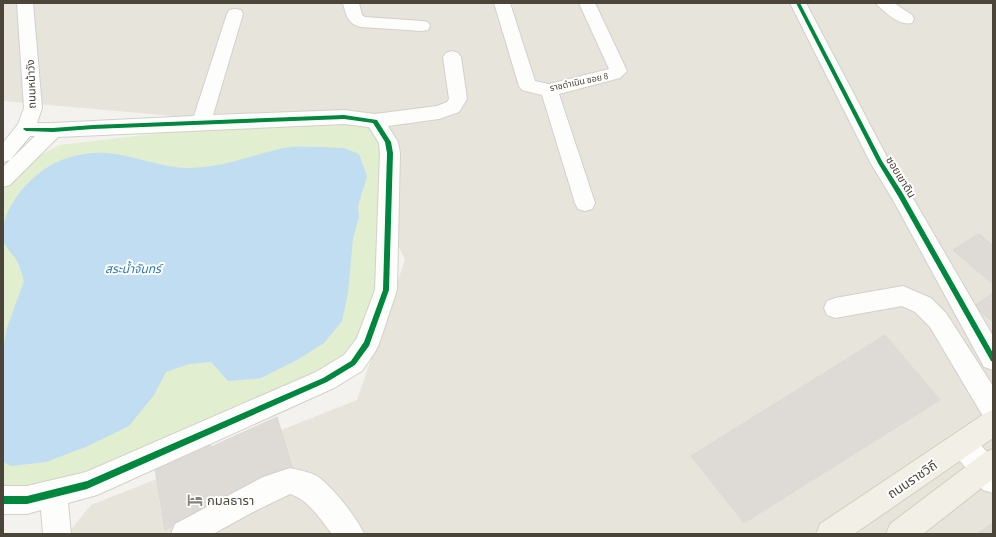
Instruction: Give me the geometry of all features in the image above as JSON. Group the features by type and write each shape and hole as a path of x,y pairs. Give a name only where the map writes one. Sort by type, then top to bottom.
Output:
{"main road":[{"name":"ถนนราชวิถี","path":"830,534 993,424"},
{"path":"900,534 990,470"}],"street":[{"name":"ถนนหน้าวัง","path":"3,155 26,129 30,122 33,108 25,3"},
{"path":"351,3 355,17 361,22 422,26"},
{"name":"ราชดำเนิน ซอย 8","path":"502,3 528,86 549,90 614,74 618,71 587,3"},
{"name":"ซอยเขาดิน","path":"796,3 880,162 900,194 993,359"},
{"path":"884,3 906,19"},
{"path":"201,123 235,14"},
{"path":"26,129 53,130 93,127 344,117 375,121 439,112 453,107 458,99 452,57"},
{"path":"549,90 585,203"},
{"path":"3,500 27,500 86,485 325,380 353,363 368,344 386,290 390,153 388,142 375,121"},
{"path":"3,179 53,130"},
{"path":"835,308 903,296 923,305 938,320 993,409"},
{"path":"963,444 990,470"},
{"path":"185,534 243,502 290,482 307,486 319,497 350,534"},
{"path":"53,494 57,534"}],"shaded area":[{"path":"3,3 993,3 993,534 67,534 91,505 357,400 405,260 346,131 3,101"}],"green space":[{"name":"สระน้ำจันทร์","path":"359,120 380,132 383,290 352,362 87,482 3,494 3,181 40,155 60,145 255,122"}],"water":[{"name":"สระน้ำจันทร์","path":"284,148 344,148 359,154 367,176 358,206 359,217 353,238 348,293 342,321 324,343 297,360 261,378 228,381 211,362 189,364 166,372 154,395 129,426 88,446 46,462 11,466 3,462 3,349 7,328 24,281 17,261 4,241 4,225 14,201 33,179 56,163 82,154 116,154 168,166 189,168 226,164"}],"building":[{"path":"979,234 993,246 993,284 953,250"},
{"path":"979,234 993,246 993,284 953,250"},
{"path":"993,293 993,322 974,306"},
{"path":"885,335 940,400 744,523 691,456"},
{"name":"กมลธารา","path":"277,417 293,470 165,530 154,463 209,438 211,447"},
{"path":"993,523 993,534 977,534"}],"cycle path":[{"path":"798,3 880,162 900,194 993,359"},
{"path":"3,500 27,500 87,485 325,380 353,363 367,344 386,290 390,153 388,142 375,121 344,117 93,127 53,130 26,129"}],"place":[{"name":"กมลธารา","path":"195,500"}]}
